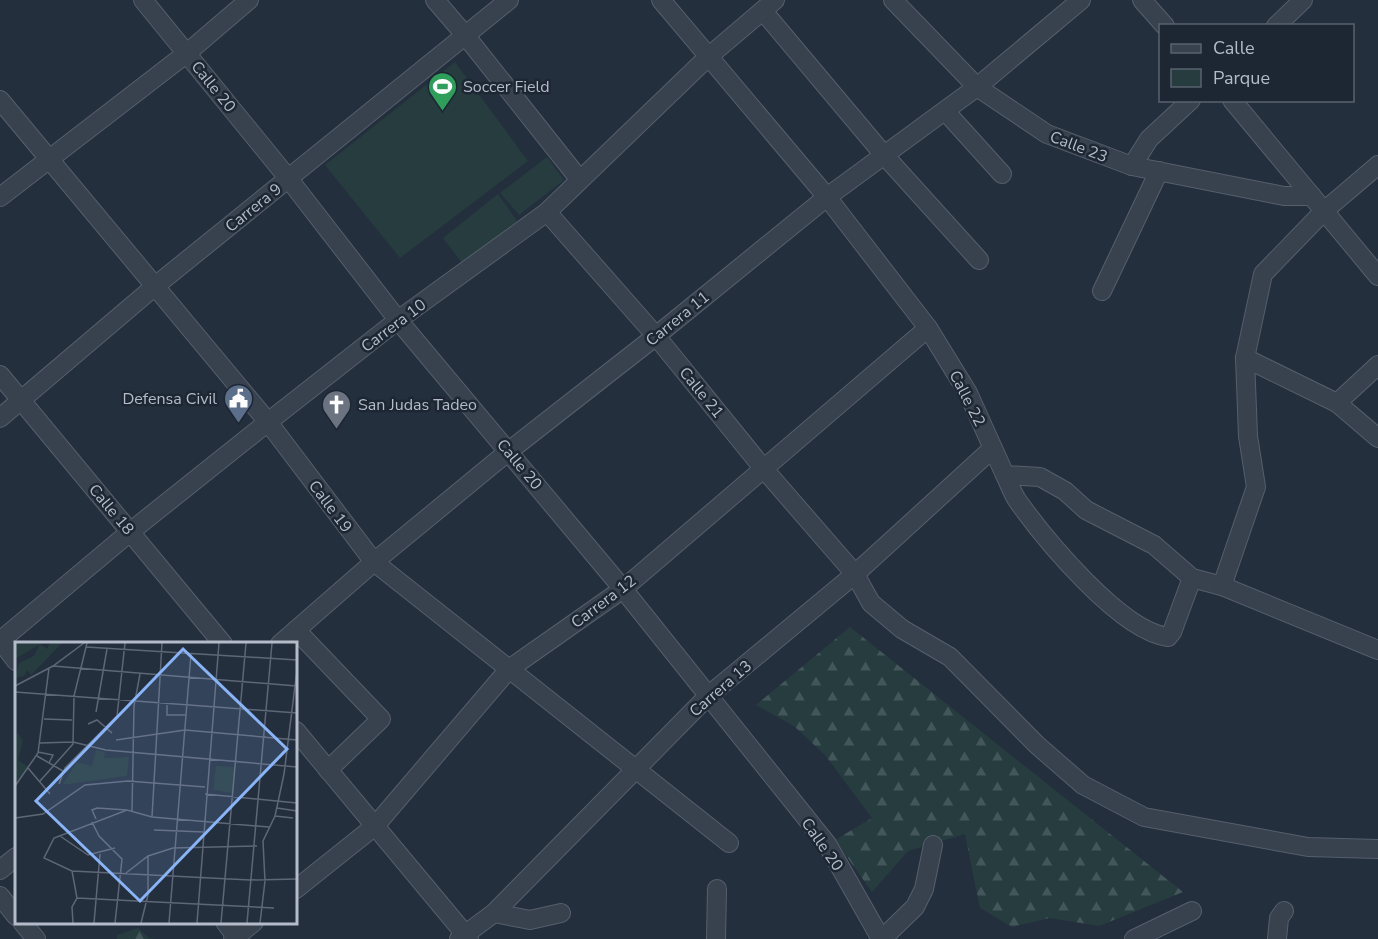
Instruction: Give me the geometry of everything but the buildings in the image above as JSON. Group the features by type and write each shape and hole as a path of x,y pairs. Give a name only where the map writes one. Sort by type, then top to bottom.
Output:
{"street":[{"name":"Calle 20","path":"143,0 288,178 398,320 623,589 827,844 881,939"},
{"path":"0,197 187,53 249,0"},
{"path":"435,0 580,180"},
{"name":"Carrera 9","path":"0,418 154,288 509,0"},
{"name":"Calle 22","path":"662,0 827,197 928,328 968,393 1016,498 1086,584 1136,624 1168,637 1172,632 1192,578"},
{"name":"Calle 23","path":"893,0 977,87 1047,134 1132,166 1284,196 1312,196"},
{"name":"Carrera 11","path":"282,642 374,562 508,451 656,336 827,197 946,112 1081,0"},
{"path":"1142,0 1163,24"},
{"path":"1278,24 1303,0"},
{"path":"769,5 884,155 979,260"},
{"name":"Carrera 10","path":"0,640 130,532 398,320 547,212 708,57 769,5"},
{"name":"Calle 19","path":"0,100 154,288 268,422 374,562 729,843"},
{"path":"1132,166 1149,139 1189,102"},
{"path":"1234,102 1378,276"},
{"path":"946,112 1002,174"},
{"path":"1222,586 1256,487 1248,436 1245,358 1263,274 1324,211 1378,165"},
{"path":"1102,291 1159,171"},
{"name":"Calle 21","path":"547,212 656,336 763,468 855,574 871,603 902,629 950,657 1037,745 1083,784 1144,817 1308,847 1378,849"},
{"name":"Carrera 12","path":"297,888 375,826 509,669 623,589 928,328"},
{"path":"1245,358 1337,403 1378,438"},
{"path":"1337,403 1378,365"},
{"name":"Calle 18","path":"0,375 221,642"},
{"name":"Carrera 13","path":"464,938 494,913 708,696 855,574 992,448"},
{"path":"1005,475 1040,477 1065,491 1086,510 1154,544 1192,578 1222,586 1378,650"},
{"path":"296,630 381,719 328,770"},
{"path":"0,640 15,660"},
{"path":"297,732 464,938"},
{"path":"881,939 915,907 924,889 933,845"},
{"path":"0,870 15,857"},
{"path":"716,939 717,889"},
{"path":"0,896 15,915"},
{"path":"1134,939 1192,911"},
{"path":"1277,939 1279,918 1284,911"},
{"path":"494,913 530,920 561,913"},
{"path":"24,924 36,939"},
{"path":"233,934 250,924"}],"green space":[{"name":"Soccer Field","path":"455,62 528,161 400,258 325,165"},
{"path":"547,157 564,180 519,215 500,193"},
{"path":"498,194 517,221 462,263 443,238"},
{"path":"850,627 1183,892 1099,926 1050,918 1012,927 980,908 965,834 908,851 872,892 835,840 872,818 825,755 794,726 756,705"},
{"path":"138,928 153,939 117,939 117,935"}],"place":[{"name":"Soccer Field","path":"442,112"},
{"name":"Defensa Civil","path":"238,424"},
{"name":"San Judas Tadeo","path":"337,430"}]}
